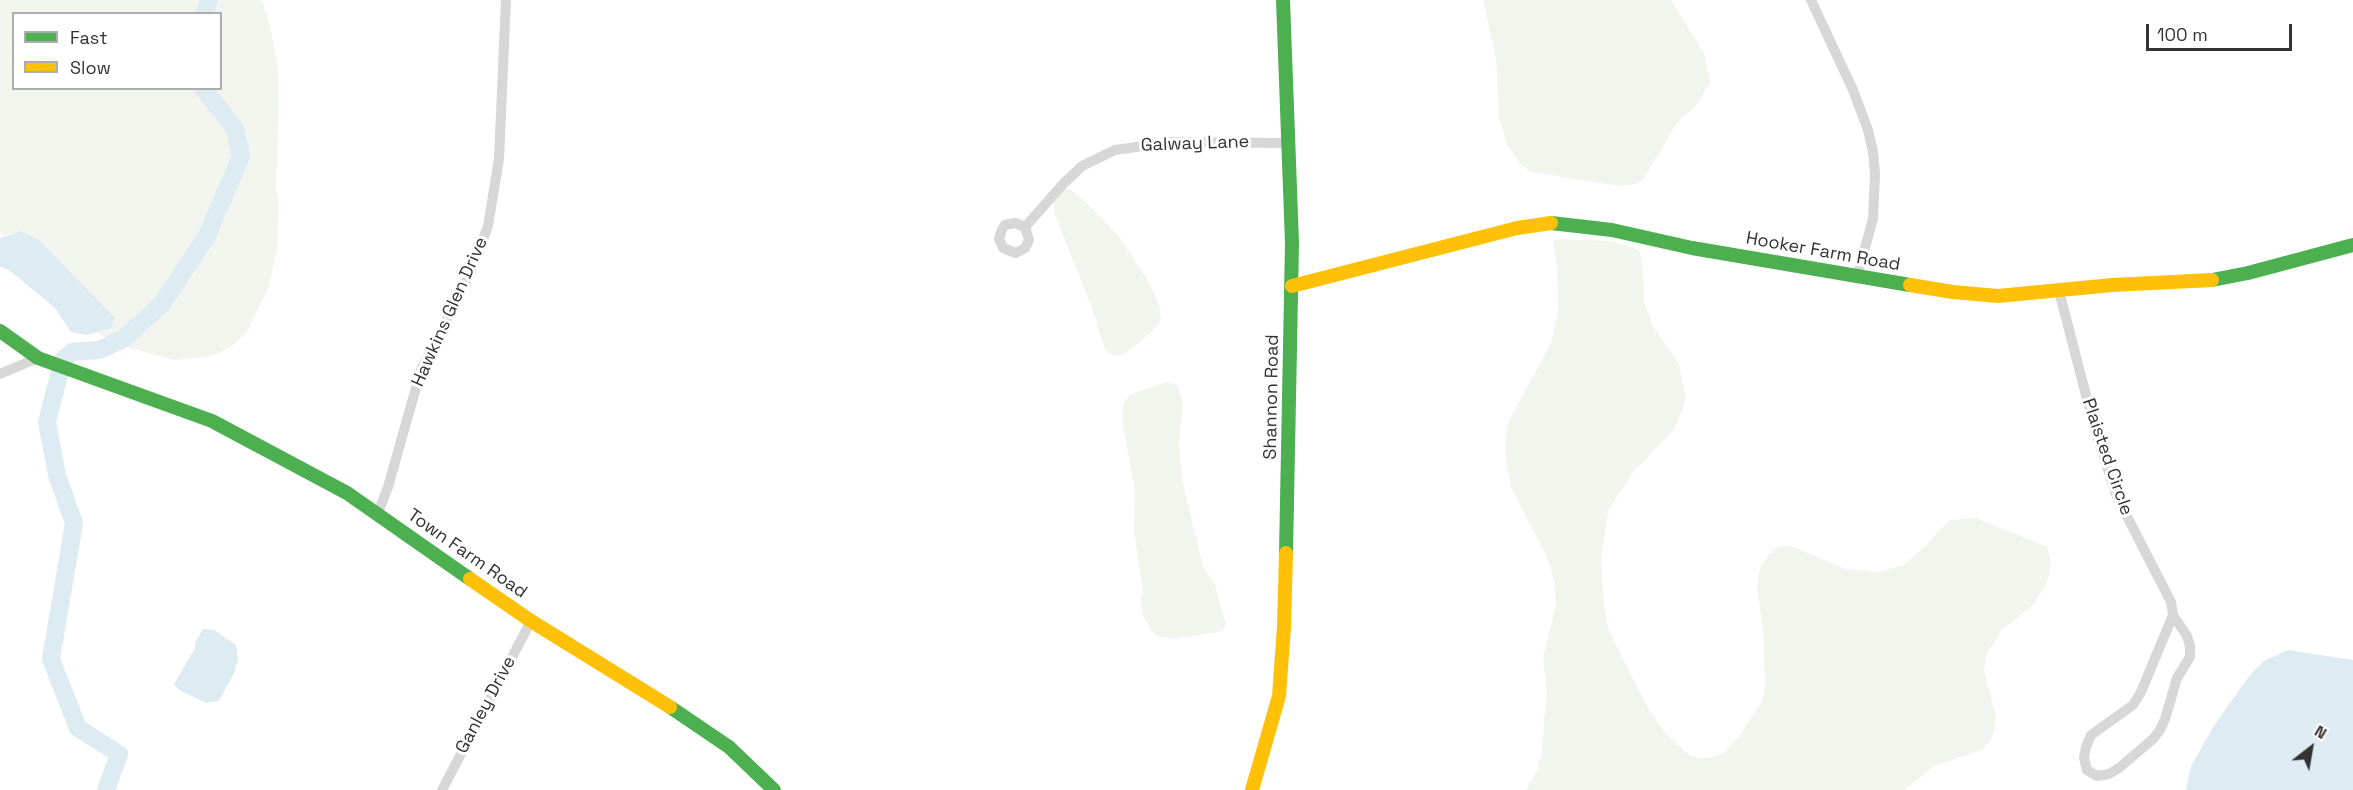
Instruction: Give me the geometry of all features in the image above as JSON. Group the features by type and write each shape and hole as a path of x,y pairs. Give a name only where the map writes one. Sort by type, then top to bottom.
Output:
{"street":[{"name":"Hawkins Glen Drive","path":"378,513 388,487 421,370 470,274 488,226 499,159 506,0"},
{"name":"Shannon Road","path":"1252,790 1274,718 1282,673 1292,286 1291,174 1283,0"},
{"path":"1812,0 1852,87 1868,130 1873,152 1875,174 1873,219 1857,276"},
{"name":"Galway Lane","path":"1024,227 1062,184 1082,166 1115,150 1171,142 1288,143"},
{"name":"Hooker Farm Road","path":"1292,286 1517,228 1552,223 1612,230 1692,248 1987,296 2226,277 2353,245"},
{"name":"Plaisted Circle","path":"2059,291 2095,430 2117,496 2171,602 2173,615 2187,636 2190,646 2190,657 2177,678 2165,719 2153,739 2119,768 2109,774 2097,776 2087,770 2084,758 2091,735 2133,705 2141,692 2173,615"},
{"name":"Town Farm Road","path":"0,331 38,358 234,431 317,476 378,513 531,621 719,740 763,777 774,790"},
{"path":"0,374 38,358"},
{"name":"Ganley Drive","path":"441,790 531,621"}],"shaded area":[{"path":"0,0 262,0 278,67 277,250 268,289 247,332 230,348 208,357 174,360 120,345 96,332 112,328 70,274 38,239 22,231 4,235 0,231"},
{"path":"1483,0 1671,0 1704,53 1710,82 1698,103 1677,123 1643,180 1636,184 1620,186 1531,172 1519,163 1507,145 1499,119 1496,59"},
{"path":"1060,188 1071,190 1118,235 1150,284 1159,306 1161,320 1154,330 1125,354 1116,356 1106,351 1097,321 1055,215 1053,199"},
{"path":"21,231 38,239 114,317 112,328 86,335 71,332 55,308 9,270 0,267 0,238"},
{"path":"1556,239 1612,241 1639,250 1643,269 1644,301 1652,324 1679,364 1686,400 1674,430 1634,471 1608,511 1601,560 1604,607 1609,631 1646,704 1665,733 1691,757 1709,758 1724,753 1740,735 1762,701 1765,685 1763,628 1757,589 1759,571 1768,555 1778,546 1792,546 1845,569 1876,572 1903,565 1927,545 1951,520 1976,518 2047,547 2051,563 2047,582 2034,604 2002,630 1987,653 1984,670 1996,717 1994,732 1982,750 1936,765 1904,790 1526,790 1539,767 1538,762 1542,756 1547,695 1543,658 1556,605 1555,585 1547,557 1511,487 1505,440 1509,421 1551,343 1558,310 1557,264 1553,242"},
{"path":"1167,382 1178,385 1183,403 1179,442 1182,480 1203,566 1215,585 1226,624 1223,631 1174,639 1157,636 1151,631 1144,618 1140,600 1143,592 1134,531 1135,490 1123,426 1123,406 1129,395"},
{"path":"203,629 214,630 236,645 238,659 234,673 219,701 206,703 179,690 174,684"},
{"path":"2288,650 2353,660 2353,790 2186,790 2191,766 2215,724 2250,675 2264,661"}],"waterway":[{"path":"206,12 209,0"},
{"path":"106,790 119,754 78,728 51,659 74,523 57,475 47,422 63,360 72,352 99,350 123,339 162,304 207,236 241,156 235,129 205,90"}],"traffic: fast":[{"path":"1283,0 1292,243 1286,553"},
{"path":"1551,223 1612,230 1692,248 1910,285"},
{"path":"2212,280 2248,273 2353,245"},
{"path":"0,331 38,358 212,421 347,493 470,579"},
{"path":"670,707 729,747 774,790"}],"traffic: slow":[{"path":"1292,286 1517,228 1551,223"},
{"path":"1910,285 1998,296 2112,285 2212,280"},
{"path":"1252,790 1279,696 1286,553"},
{"path":"470,579 531,621 670,707"}]}
